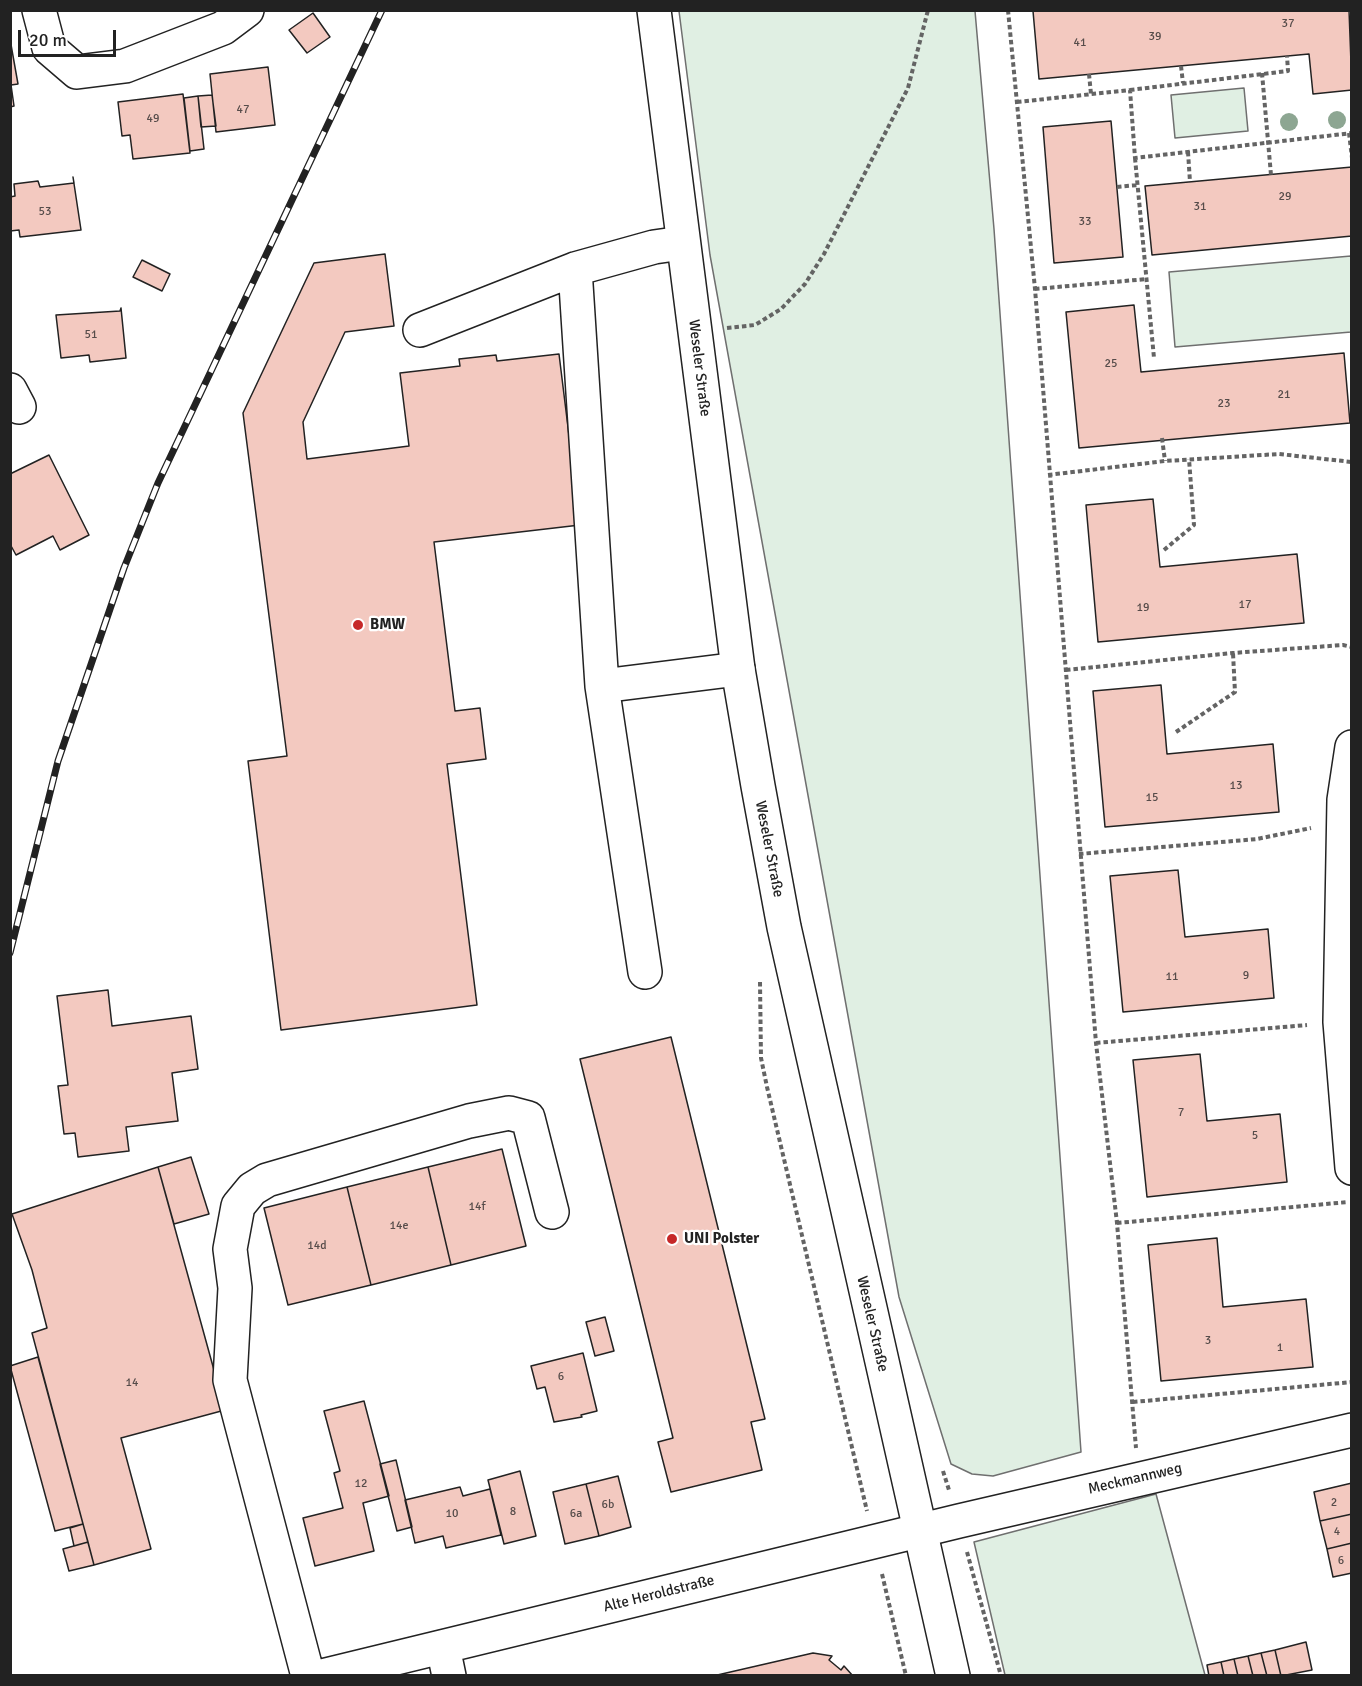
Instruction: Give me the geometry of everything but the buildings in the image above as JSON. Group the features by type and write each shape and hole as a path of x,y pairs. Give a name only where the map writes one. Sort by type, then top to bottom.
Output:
{"street":[{"path":"39,10 49,48 77,72 125,66 223,28 247,10"},
{"name":"Weseler Straße","path":"654,10 738,669 784,927 953,1676"},
{"path":"420,330 575,269 654,247 682,243"},
{"path":"575,269 602,686 645,972"},
{"path":"602,686 738,669"},
{"path":"1352,747 1344,821 1340,1022 1352,1168"},
{"path":"308,1676 230,1380 235,1288 230,1249 238,1206 252,1189 267,1180 469,1121 509,1113 528,1118 552,1212"},
{"name":"Meckmannweg","path":"919,1530 1352,1430"},
{"name":"Alte Heroldstraße","path":"322,1676 446,1661 919,1530"}],"path":[{"path":"694,333 755,325 781,309 805,284 855,196 908,88 928,10"},
{"path":"1008,10 1035,289 1048,475 1096,1043 1117,1223 1136,1453 1144,1477"},
{"path":"1017,102 1288,71 1287,56"},
{"path":"1181,66 1183,83"},
{"path":"1262,73 1271,175"},
{"path":"1089,74 1091,94"},
{"path":"1130,90 1154,358"},
{"path":"1135,158 1350,133 1352,158"},
{"path":"1188,152 1190,182"},
{"path":"1117,187 1138,185"},
{"path":"1035,289 1147,279"},
{"path":"1162,438 1165,461"},
{"path":"1048,475 1165,461 1279,454 1352,462"},
{"path":"1164,550 1194,525 1189,459"},
{"path":"1065,670 1233,653 1343,645 1352,647"},
{"path":"1176,732 1235,692 1233,653"},
{"path":"1079,854 1257,839 1344,821"},
{"path":"760,973 760,1038 765,1077 906,1676"},
{"path":"1096,1043 1340,1022"},
{"path":"1117,1223 1352,1202"},
{"path":"1133,1401 1352,1382"},
{"path":"940,1460 1001,1676"}],"green space":[{"path":"679,11 975,11 994,229 1081,1452 993,1476 972,1474 951,1464 899,1297 710,255"},
{"path":"1244,88 1248,131 1175,138 1171,95"},
{"path":"1351,256 1351,332 1175,347 1169,272"},
{"path":"1156,1494 1205,1675 1005,1675 974,1542"}],"railway":[{"path":"10,953 58,761 124,568 158,483 382,10"}],"place":[{"name":"BMW","path":"358,625"},
{"name":"UNI Polster","path":"672,1239"}]}
